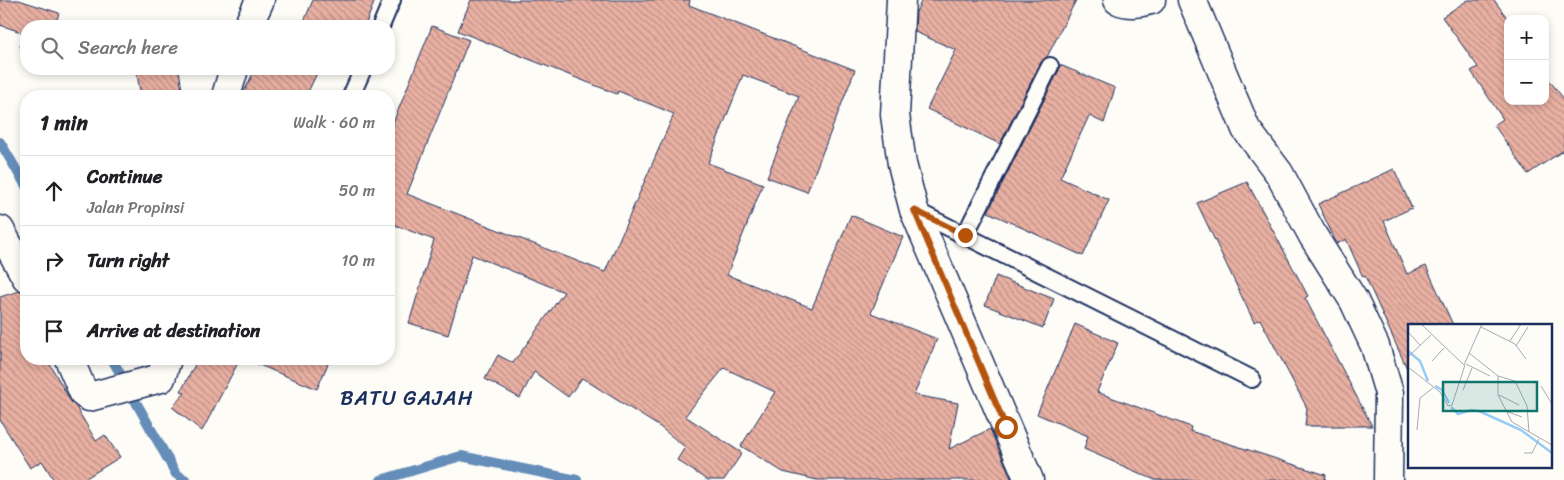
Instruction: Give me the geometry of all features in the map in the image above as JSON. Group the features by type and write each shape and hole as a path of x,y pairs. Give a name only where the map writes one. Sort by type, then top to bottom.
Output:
{"street":[{"path":"251,20 260,0"},
{"path":"900,0 895,115 902,164 914,210 1032,478"},
{"path":"1118,0 1138,4 1151,0"},
{"path":"1192,0 1246,129 1279,173 1313,236 1354,301 1375,346 1389,392 1388,480"},
{"path":"228,90 232,75"},
{"path":"0,230 20,266"},
{"path":"72,365 84,394 88,397 164,369"}],"lane":[{"path":"384,20 392,0"},
{"path":"965,235 1050,66"},
{"path":"354,90 360,75"},
{"path":"914,210 1252,379"}],"building":[{"path":"0,0 19,0 59,13 57,20 20,20 20,32 0,25"},
{"path":"313,0 375,0 367,20 305,20"},
{"path":"471,0 690,0 689,5 855,70 807,192 767,177 799,96 743,75 708,163 763,184 727,275 812,308 851,215 903,237 871,313 937,339 914,395 958,403 949,449 990,429 1012,480 817,480 783,472 741,446 775,392 724,368 685,416 742,453 724,480 707,480 677,460 685,447 660,427 582,378 568,397 534,372 520,398 485,379 498,355 513,363 564,292 472,255 448,335 409,323 434,240 395,225 395,118 432,26 469,40 407,194 605,272 674,114 618,91 617,94 458,31"},
{"path":"922,0 1076,0 1047,57 1041,62 1000,144 927,109 956,50 915,32 916,12"},
{"path":"1468,0 1494,0 1505,15 1504,105 1549,105 1549,80 1564,99 1564,150 1528,174 1494,125 1503,119 1471,71 1478,67 1442,17"},
{"path":"1060,65 1115,88 1104,123 1089,116 1060,178 1109,200 1083,256 988,212"},
{"path":"137,75 180,75 182,90 140,90"},
{"path":"252,75 316,75 309,90 245,90"},
{"path":"1394,169 1412,208 1384,221 1407,274 1426,266 1453,324 1408,324 1408,371 1346,239 1337,244 1318,204"},
{"path":"1247,182 1308,296 1305,298 1372,426 1305,426 1307,408 1260,319 1254,322 1197,203"},
{"path":"996,276 1054,299 1043,328 985,305"},
{"path":"20,291 20,365 50,365 96,441 105,435 120,457 83,480 54,480 42,461 30,468 0,420 0,297"},
{"path":"1075,324 1118,343 1097,392 1191,427 1190,431 1326,475 1325,480 1155,480 1084,449 1088,436 1037,414"},
{"path":"195,365 237,365 202,431 172,407 185,393 181,391"},
{"path":"259,365 327,365 317,389"}],"waterway":[{"path":"0,142 20,176"},
{"path":"115,365 176,474 186,480"},
{"path":"381,480 461,456 577,480"}],"district":[{"name":"BATU GAJAH","path":"407,398"}],"route":[{"path":"965,235 914,210 1006,427"}]}
